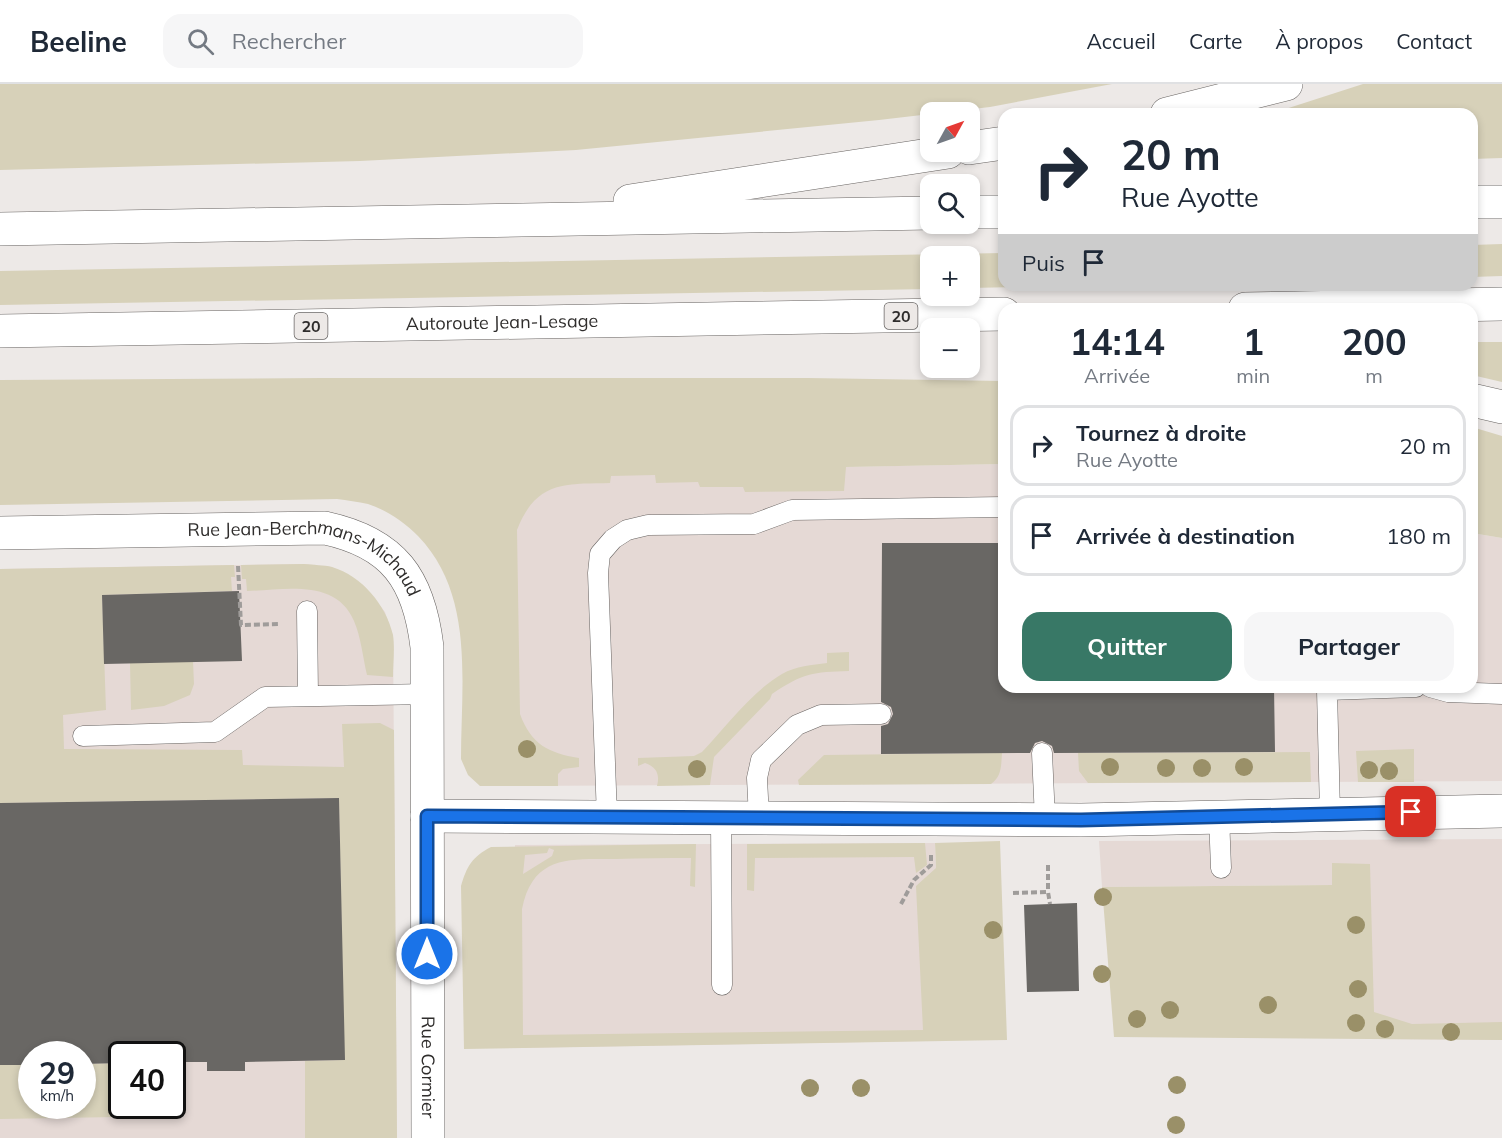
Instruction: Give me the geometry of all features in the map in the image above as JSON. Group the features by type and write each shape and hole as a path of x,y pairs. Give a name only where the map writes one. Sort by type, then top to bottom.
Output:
{"main road":[{"path":"1191,108 1286,84"},
{"path":"980,146 998,144"},
{"path":"506,220 920,156"},
{"path":"1478,202 1502,202"},
{"path":"980,212 998,212"},
{"path":"0,229 920,213"},
{"path":"1478,304 1502,304"},
{"name":"Autoroute Jean-Lesage","path":"0,331 998,314"},
{"path":"961,315 998,321"},
{"path":"1478,401 1502,407"},
{"name":"Rue Jean-Berchmans-Michaud","path":"0,533 297,527 325,528 350,534 373,544 393,561 417,596 424,624 428,694 427,816"},
{"path":"427,816 1045,819 1502,811"},
{"name":"Rue Cormier","path":"427,816 428,1138"}],"lane":[{"path":"607,817 598,573 600,554 613,539 627,530 648,525 754,524 792,510 998,507"},
{"path":"307,617 309,696"},
{"path":"1327,693 1330,813"},
{"path":"1475,693 1502,694"},
{"path":"83,736 215,732 265,697 428,694"},
{"path":"759,818 757,778 761,760 797,725 821,715 881,714"},
{"path":"1042,753 1045,819"},
{"path":"1219,816 1221,868"},
{"path":"721,818 722,985"}],"path":[{"path":"238,565 241,625 307,617"},
{"path":"901,904 914,880 931,865 930,842"},
{"path":"1048,865 1050,904"},
{"path":"1014,893 1048,892"}],"shaded area":[{"path":"0,84 1112,84 990,107 980,108 980,102 920,102 920,115 576,150 360,161 0,170"},
{"path":"1363,84 1502,84 1502,158 1478,159 1478,108 1289,108"},
{"path":"1502,244 1502,276 1478,277 1478,245"},
{"path":"980,253 998,253 998,287 980,288"},
{"path":"920,254 920,289 0,305 0,271"},
{"path":"1478,342 1502,342 1502,382 1478,376"},
{"path":"808,378 998,381 998,464 846,467 844,491 745,492 743,487 700,487 698,482 656,483 655,475 611,476 610,483 565,485 543,494 533,502 517,530 520,714 535,740 550,750 579,758 579,767 563,769 558,774 558,786 480,786 468,775 461,759 462,671 457,612 449,585 436,559 418,536 389,513 368,504 337,499 0,505 0,380"},
{"path":"1478,429 1502,436 1502,538 1478,534"},
{"path":"998,464 998,693 1478,693 1478,534 1502,538 1502,781 512,786 508,473"},
{"path":"304,564 332,567 364,586 385,612 393,636 397,1138 0,1138 0,569"},
{"path":"234,565 235,577 231,577 232,591 102,595 106,710 63,715 64,749 242,750 243,765 344,767 342,724 380,723 394,730 397,1138 305,1138 305,1061 344,1060 339,798 0,803 0,569"},
{"path":"241,565 329,566 343,571 363,585 379,603 393,635 393,677 367,675 354,621 346,607 335,598 322,592 308,590 247,591 246,579 242,579"},
{"path":"849,652 849,671 809,675 772,694 770,699 714,757 710,785 657,786 658,775 655,769 645,763 638,766 638,758 694,756 702,752 749,700 771,681 793,669 827,663 827,653"},
{"path":"193,661 194,684 190,695 164,706 131,710 130,663"},
{"path":"1414,749 1414,782 1358,782 1356,751"},
{"path":"1310,752 1311,782 1088,783 1079,771 1078,753"},
{"path":"1002,753 999,774 991,784 799,785 798,780 824,755"},
{"path":"1502,839 1502,1040 1371,1039 1332,885 1102,887 1099,841"},
{"path":"1000,841 1007,1040 464,1049 461,886 471,863 491,847 696,844 695,887 690,886 691,858 569,860 556,863 535,878 527,891 522,909 523,1035 923,1030 916,886 936,868 935,843","holes":["549,848 554,850 552,856 523,874 525,855 547,853"]},
{"path":"925,843 927,865 916,873 914,857 755,858 754,891 747,890 747,844"},
{"path":"935,843 936,868 924,1041 511,1048 515,845"},
{"path":"1332,863 1370,864 1374,1012 1412,1024 1502,1022 1502,1040 1114,1037 1102,887 1332,885"},
{"path":"108,1063 108,1117 96,1117 96,1064"},
{"path":"0,1065 18,1065 18,1119 0,1119"}],"building":[{"path":"882,543 998,543 998,693 1274,693 1275,752 1054,753 1052,746 1042,741 1035,743 1030,753 881,754 881,726 888,724 893,714 891,707 881,702"},
{"path":"239,591 242,661 104,664 102,595"},
{"path":"339,798 345,1060 245,1062 245,1071 207,1071 207,1062 186,1062 186,1041 108,1041 108,1063 96,1064 96,1041 18,1041 18,1065 0,1065 0,803"},
{"path":"1077,903 1079,991 1027,992 1024,905"}],"route":[{"path":"427,954 427,816 1081,820 1411,812"}]}
